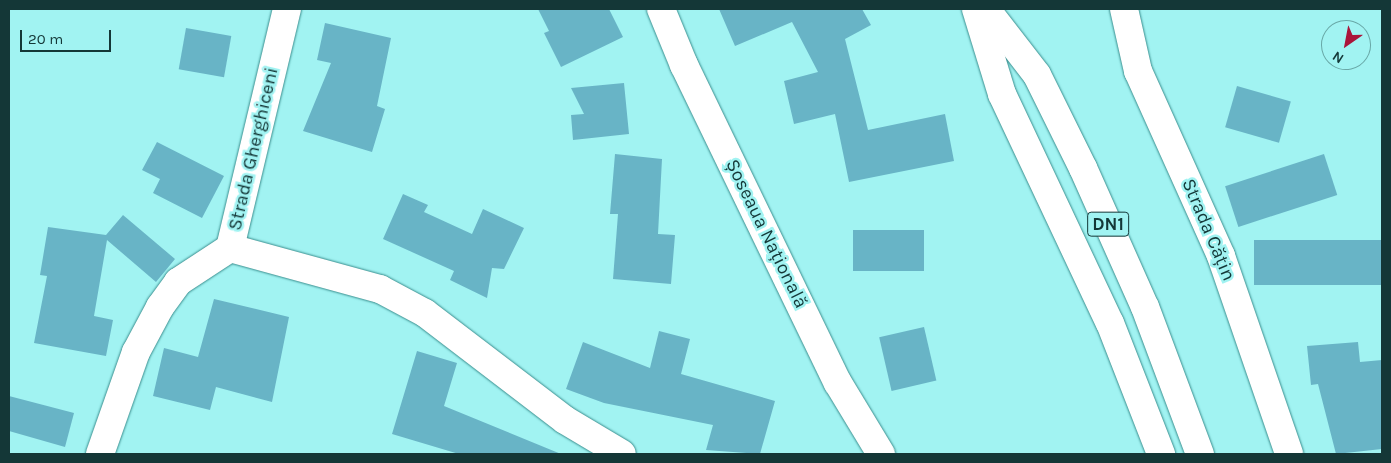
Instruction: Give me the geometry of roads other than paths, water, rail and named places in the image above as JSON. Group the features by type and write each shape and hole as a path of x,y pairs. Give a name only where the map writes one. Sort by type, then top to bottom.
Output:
{"main road":[{"name":"Strada Gherghiceni","path":"100,454 136,352 160,307 178,282 230,248 287,9"},
{"name":"Șoseaua Națională","path":"661,9 684,65 838,383 881,454"},
{"name":"DN1","path":"976,9 1002,94 1110,323 1161,454"},
{"name":"DN1","path":"986,9 1037,75 1083,168 1145,307 1200,454"},
{"name":"Strada Cățin","path":"1124,9 1138,70 1221,256 1289,454"},
{"path":"230,248 380,289 425,314 564,420 622,454"}]}
